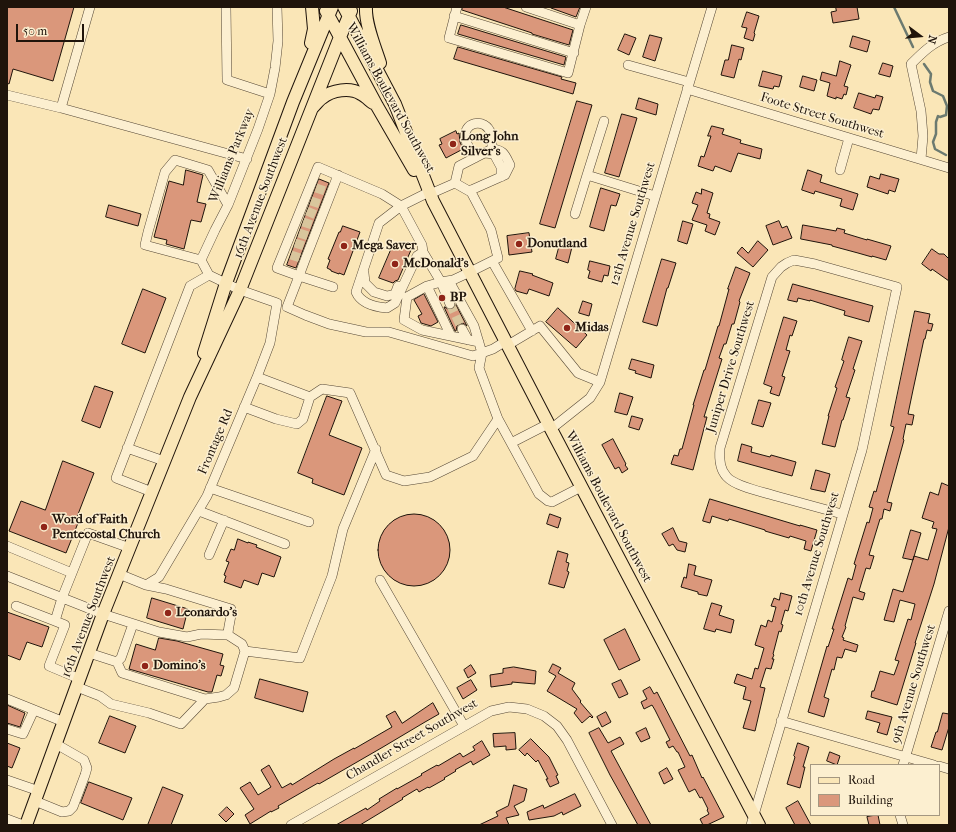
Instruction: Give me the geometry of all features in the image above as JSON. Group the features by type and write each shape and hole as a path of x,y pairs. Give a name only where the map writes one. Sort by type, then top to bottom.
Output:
{"main road":[{"path":"304,75 314,29 312,7"},
{"path":"366,7 370,32 394,104"},
{"name":"16th Avenue Southwest","path":"190,397 226,283 328,10"},
{"name":"Williams Boulevard Southwest","path":"328,10 340,37 377,106 430,195 755,822"},
{"name":"16th Avenue Southwest","path":"28,824 103,614 190,397 240,290 340,37 348,10"},
{"name":"Williams Boulevard Southwest","path":"348,10 394,104 430,195"},
{"path":"311,109 323,97 334,92 346,90 361,94 377,106"}],"street":[{"path":"61,108 90,7"},
{"path":"226,7 227,80 270,94"},
{"name":"Williams Parkway","path":"201,260 228,205 247,159 270,94 278,41 277,7"},
{"path":"526,7 580,25"},
{"path":"574,53 456,12 449,38 568,73 574,53 580,25 586,7"},
{"name":"12th Avenue Southwest","path":"511,443 550,427 590,398 600,382 712,7"},
{"path":"921,159 923,130 921,111 911,64 934,44 949,37"},
{"name":"Foote Street Southwest","path":"628,64 849,138 949,168"},
{"path":"7,95 61,108 247,159"},
{"path":"575,214 604,121"},
{"path":"475,158 466,141 465,133 468,126 478,123 484,124 490,130 492,135 488,151"},
{"path":"840,170 849,138"},
{"path":"455,183 459,166 488,151 498,149 504,154 510,165 505,175 470,190"},
{"path":"228,205 208,170 175,160 165,172 145,245 201,260 210,275 240,290 329,324 366,332 389,332 473,356 507,343 540,326 578,373 600,382"},
{"path":"287,307 299,276 302,259 296,232 313,187 318,167 382,194 401,206 422,245 420,254 394,303 387,308 362,301 356,292 364,272 379,223 401,206 430,195 455,183"},
{"path":"333,287 277,268 287,253 311,237 328,192 338,175"},
{"path":"587,176 655,196"},
{"path":"455,183 470,190 491,230 498,258 453,280 427,286 407,297 404,320 422,330 478,342"},
{"path":"420,254 445,281 474,326 482,353 478,368 498,419 539,494 548,501 552,502 581,487"},
{"path":"364,272 365,283 374,292 387,296 395,294 410,256 420,254"},
{"name":"Juniper Drive Southwest","path":"842,514 744,487 728,478 723,471 720,463 720,448 772,277 781,267 794,260 815,264 897,288"},
{"path":"492,261 532,331"},
{"path":"152,492 116,478 190,286 210,275"},
{"path":"445,281 450,304"},
{"path":"427,286 452,336"},
{"name":"10th Avenue Southwest","path":"755,822 781,721 862,450 897,288"},
{"name":"Frontage Rd","path":"146,585 159,577 207,496 270,343 277,303"},
{"path":"462,329 468,340"},
{"path":"257,377 310,397"},
{"path":"244,408 276,419 297,424 303,419 310,397 322,389 350,393 386,475 404,481 430,477 473,456 498,419"},
{"path":"127,448 164,461"},
{"path":"245,651 300,658 332,576 343,529 376,450"},
{"path":"210,488 309,522"},
{"path":"198,510 285,544"},
{"path":"210,555 224,520"},
{"path":"55,621 62,598 88,532 130,548"},
{"path":"7,546 72,572"},
{"path":"119,574 146,585 166,589 231,609 232,614 228,628 228,635"},
{"path":"7,576 103,614 159,632 187,637 201,634 228,635 242,644 245,651 234,688 226,695 205,699 122,672 117,662 89,653"},
{"path":"380,580 464,726"},
{"path":"16,606 65,625 49,666 112,704 181,724 205,699"},
{"name":"9th Avenue Southwest","path":"904,761 949,611"},
{"path":"117,662 121,658 133,624"},
{"path":"7,699 64,722"},
{"name":"Chandler Street Southwest","path":"291,825 491,711 509,707 527,709 544,716 556,726 567,740 612,825"},
{"path":"7,729 23,734 34,710"},
{"path":"781,721 904,761 926,764"},
{"path":"7,781 37,796 62,812 68,811 73,807 87,768 84,760 56,744"},
{"path":"7,819 28,824"}],"building":[{"path":"7,7 74,7 53,81 13,69 9,84 7,83"},
{"path":"463,7 503,7 573,30 569,45 462,10"},
{"path":"551,7 580,7 576,17"},
{"path":"836,7 857,7 859,19 833,23 831,12 836,11"},
{"path":"747,12 759,16 753,41 744,38 747,28 742,27"},
{"path":"461,25 566,57 564,65 458,34"},
{"path":"625,34 636,38 629,55 618,50"},
{"path":"650,35 662,38 655,61 643,57"},
{"path":"853,36 870,41 867,52 850,47"},
{"path":"732,45 744,48 741,60 739,59 734,78 721,75 725,60 728,60"},
{"path":"458,47 562,77 561,79 576,83 573,94 454,59"},
{"path":"840,61 851,65 844,86 848,87 846,95 844,94 842,99 836,97 836,99 827,96 830,83 820,80 822,72 836,76"},
{"path":"883,63 893,66 890,77 879,74"},
{"path":"763,71 782,76 779,87 774,86 773,89 759,86"},
{"path":"803,76 817,80 814,91 800,87"},
{"path":"859,93 875,98 876,95 883,97 879,110 873,109 871,114 854,108"},
{"path":"639,98 658,104 656,115 636,109"},
{"path":"577,101 592,105 555,228 540,224"},
{"path":"622,114 637,118 619,177 605,173"},
{"path":"712,126 724,129 722,134 741,140 740,143 762,149 760,159 738,153 731,172 715,166 713,171 698,166 701,156 704,157 711,136 708,136"},
{"name":"Long John Silver's","path":"456,131 457,134 459,133 460,142 463,149 446,158 439,145 442,144 440,139"},
{"path":"186,170 203,175 197,202 206,204 201,222 191,220 184,249 166,244 167,240 154,237 169,181 183,185"},
{"path":"808,170 822,175 820,182 858,194 853,210 840,206 842,199 815,191 814,194 802,190"},
{"path":"881,174 899,179 895,192 889,190 888,194 867,187 870,176 879,179"},
{"path":"319,179 329,183 296,268 287,265"},
{"path":"601,188 620,194 616,206 611,205 604,231 590,227"},
{"path":"702,189 713,193 707,213 710,214 709,218 720,222 715,235 705,231 707,225 692,220 698,205 692,203 696,192 701,194"},
{"path":"109,205 141,214 138,226 106,217"},
{"path":"683,221 693,224 687,244 678,241"},
{"path":"779,221 782,228 787,226 792,238 773,245 766,226"},
{"path":"803,225 836,231 837,228 845,230 844,233 891,246 886,260 872,257 832,245 801,239"},
{"name":"Mega Saver","path":"343,226 360,232 344,275 331,271 327,268 330,260 328,259"},
{"name":"Donutland","path":"529,233 532,252 509,255 507,236"},
{"path":"758,241 768,250 753,267 737,253 742,247 748,253"},
{"name":"McDonald's","path":"394,243 411,250 398,280 393,283 379,278"},
{"path":"560,244 572,247 568,263 556,259"},
{"path":"932,249 939,254 944,254 949,259 949,281 922,264"},
{"path":"662,259 676,263 667,288 657,326 643,322"},
{"path":"590,261 610,266 608,276 604,275 602,282 588,278"},
{"path":"736,267 750,273 739,301 734,324 732,324 726,344 724,344 719,358 722,359 704,417 707,417 693,470 671,464 674,455 678,456 680,449 682,449 693,405 719,326 728,289"},
{"path":"520,271 533,274 532,275 553,283 549,296 529,289 527,294 516,291 515,289"},
{"path":"793,284 873,306 869,322 844,315 845,311 810,300 798,298 797,302 788,300"},
{"path":"143,289 166,298 145,353 122,344"},
{"path":"424,294 438,322 431,326 421,323 418,316 422,314 414,300"},
{"path":"583,301 592,304 589,316 579,313"},
{"path":"456,305 467,326 463,323 459,324 455,331 444,307 452,310"},
{"name":"Midas","path":"558,308 587,335 576,348 546,322"},
{"path":"915,311 930,314 928,323 933,324 931,331 927,330 924,339 908,414 914,415 912,425 906,424 904,440 887,502 892,503 890,511 884,509 869,555 874,556 870,569 866,568 859,591 865,593 863,600 853,597 845,626 846,627 842,637 844,638 843,640 858,645 856,652 845,649 842,658 837,657 824,697 829,699 824,717 808,712 848,578 852,580 856,565 854,564 867,522 869,523 873,508 869,507 874,491 876,492 894,427 891,426"},
{"path":"784,317 797,321 792,336 790,335 786,350 790,351 782,376 785,377 779,396 770,393 772,387 764,384"},
{"path":"849,337 862,341 853,369 855,370 846,397 850,398 842,420 835,447 822,444 828,416 837,388 835,387 844,361 842,360"},
{"path":"632,359 654,365 651,378 635,373 636,371 629,369"},
{"path":"95,386 113,392 100,428 82,421"},
{"path":"620,393 633,397 627,415 615,412"},
{"path":"327,396 342,401 329,435 362,448 344,495 312,483 313,479 298,473"},
{"path":"759,400 771,403 763,427 752,424"},
{"path":"632,416 643,419 639,430 629,427"},
{"path":"613,439 628,469 622,473 619,467 615,469 602,445"},
{"path":"742,444 752,447 751,452 770,457 771,455 796,462 792,476 738,461"},
{"path":"63,461 94,473 75,522 78,523 66,553 9,531 21,501 45,510"},
{"path":"816,470 830,474 825,492 811,489"},
{"path":"942,483 949,486 949,527 934,584 897,705 871,697 872,691 874,691 880,671 894,675 899,661 895,660 908,619 911,620 915,604 900,600 894,622 884,620 893,589 903,592 914,556 928,560 937,529 932,528 934,522 922,518 930,492 938,495"},
{"path":"710,499 817,530 811,551 804,549 806,541 790,536 789,538 729,519 728,521 712,516 710,523 703,521"},
{"path":"407,514 421,514 428,516 440,524 448,536 450,550 448,564 440,576 428,584 421,586 407,586 400,584 388,576 380,564 378,557 378,543 380,536 388,524 400,516"},
{"path":"550,514 561,518 558,528 547,524"},
{"path":"673,528 679,541 687,543 685,552 677,550 673,544 669,546 662,534"},
{"path":"911,530 921,533 913,560 903,558"},
{"path":"238,539 257,545 256,547 281,557 274,577 262,573 258,585 244,580 241,588 224,582 226,576 224,575 229,562 226,561 231,549 234,550"},
{"path":"558,551 568,554 566,562 569,563 567,571 569,572 564,588 549,584"},
{"path":"689,564 696,566 694,575 712,580 707,596 681,587 684,577 686,578"},
{"path":"781,593 792,596 788,611 785,610 781,624 783,625 781,632 779,631 773,654 772,659 774,659 771,669 766,668 760,687 765,688 755,731 743,728 751,701 743,699 746,687 734,683 737,674 752,679 755,668 758,669 764,648 755,645 761,625 766,627 768,620 772,622 776,607 771,606 774,598 779,600"},
{"name":"Leonardo's","path":"152,598 188,609 183,629 147,618"},
{"path":"712,603 722,606 719,615 734,620 731,633 716,629 715,632 704,629"},
{"path":"7,612 49,627 42,647 27,642 20,660 7,655"},
{"path":"625,629 640,660 619,670 604,640"},
{"path":"159,638 177,641 223,654 220,665 224,666 221,676 217,675 212,692 129,669 136,644 155,650"},
{"path":"553,664 561,668 558,673 575,683 572,689 581,701 580,702 593,717 592,718 590,716 582,723 574,713 577,709 547,691 556,676 549,672"},
{"path":"471,665 476,673 468,678 464,670"},
{"path":"514,667 536,671 535,684 512,682 512,684 491,687 490,675 503,673 503,669"},
{"path":"260,679 308,692 303,712 255,698"},
{"path":"471,680 477,690 463,699 457,688"},
{"path":"621,680 628,694 619,698 612,684"},
{"path":"650,687 654,694 657,692 724,817 707,825 703,825 700,819 709,814 702,797 700,798 695,789 689,792 678,770 685,767 678,752 673,746 669,748 666,742 670,740 652,705 644,709 641,702 647,699 643,691"},
{"path":"433,703 439,714 319,784 318,783 278,806 279,808 271,811 250,824 245,815 254,809 240,788 250,782 258,795 271,787 261,770 269,765 282,788 291,783 292,785 334,759 392,727 386,716 395,711 402,723"},
{"path":"7,705 25,713 20,727 7,723"},
{"path":"868,711 892,717 887,735 877,732 880,723 866,719"},
{"path":"606,712 611,722 602,727 597,717"},
{"path":"943,713 949,714 949,727 942,750 931,747"},
{"path":"110,716 136,726 125,753 99,743"},
{"path":"599,728 608,743 620,737 624,744 611,751 651,825 638,825 610,775 589,733"},
{"path":"646,728 650,738 641,742 636,733"},
{"path":"515,733 516,749 506,750 506,746 494,747 493,734"},
{"path":"531,739 549,757 558,775 556,776 559,783 550,787 546,779 548,779 538,760 536,762 527,753 525,756 519,750"},
{"path":"482,741 490,755 473,765 471,761 429,788 428,787 419,792 417,789 360,825 336,825 366,808 367,810 380,801 379,799 437,765 438,766 460,753 463,757 475,750 473,747"},
{"path":"7,743 20,748 12,768 7,766"},
{"path":"798,743 809,747 803,767 805,767 800,788 787,784"},
{"path":"830,752 840,756 837,764 827,761"},
{"path":"667,768 673,779 664,784 659,773"},
{"path":"89,782 132,798 123,820 81,803"},
{"path":"514,785 527,789 524,801 514,806 519,815 506,818 509,825 479,825 498,816 496,812 508,806"},
{"path":"163,787 183,795 171,825 148,825"},
{"path":"575,794 581,806 563,815 562,812 554,816 529,820 527,812 543,805 544,808"},
{"path":"798,801 811,825 795,825 786,808"},
{"path":"227,807 234,814 226,822 219,815"},
{"path":"878,816 880,825 869,825 867,817"}],"waterway":[{"path":"894,7 913,47"},
{"path":"924,64 931,74 930,82 933,91 943,96 947,106 946,115 940,117 938,116 936,122 936,134 933,142 935,149 946,155"}],"tunnel":[{"path":"316,188 325,191"},
{"path":"311,201 320,204"},
{"path":"307,211 316,215"},
{"path":"303,222 312,225"},
{"path":"299,233 308,236"},
{"path":"295,243 304,246"},
{"path":"291,255 300,258"},
{"path":"450,304 462,329"}],"place":[{"name":"Long John Silver's","path":"453,144"},
{"name":"Donutland","path":"519,244"},
{"name":"Mega Saver","path":"344,246"},
{"name":"McDonald's","path":"395,264"},
{"name":"BP","path":"442,298"},
{"name":"Midas","path":"567,328"},
{"name":"Word of Faith Pentecostal Church","path":"44,527"},
{"name":"Leonardo's","path":"168,613"},
{"name":"Domino's","path":"145,666"}]}
